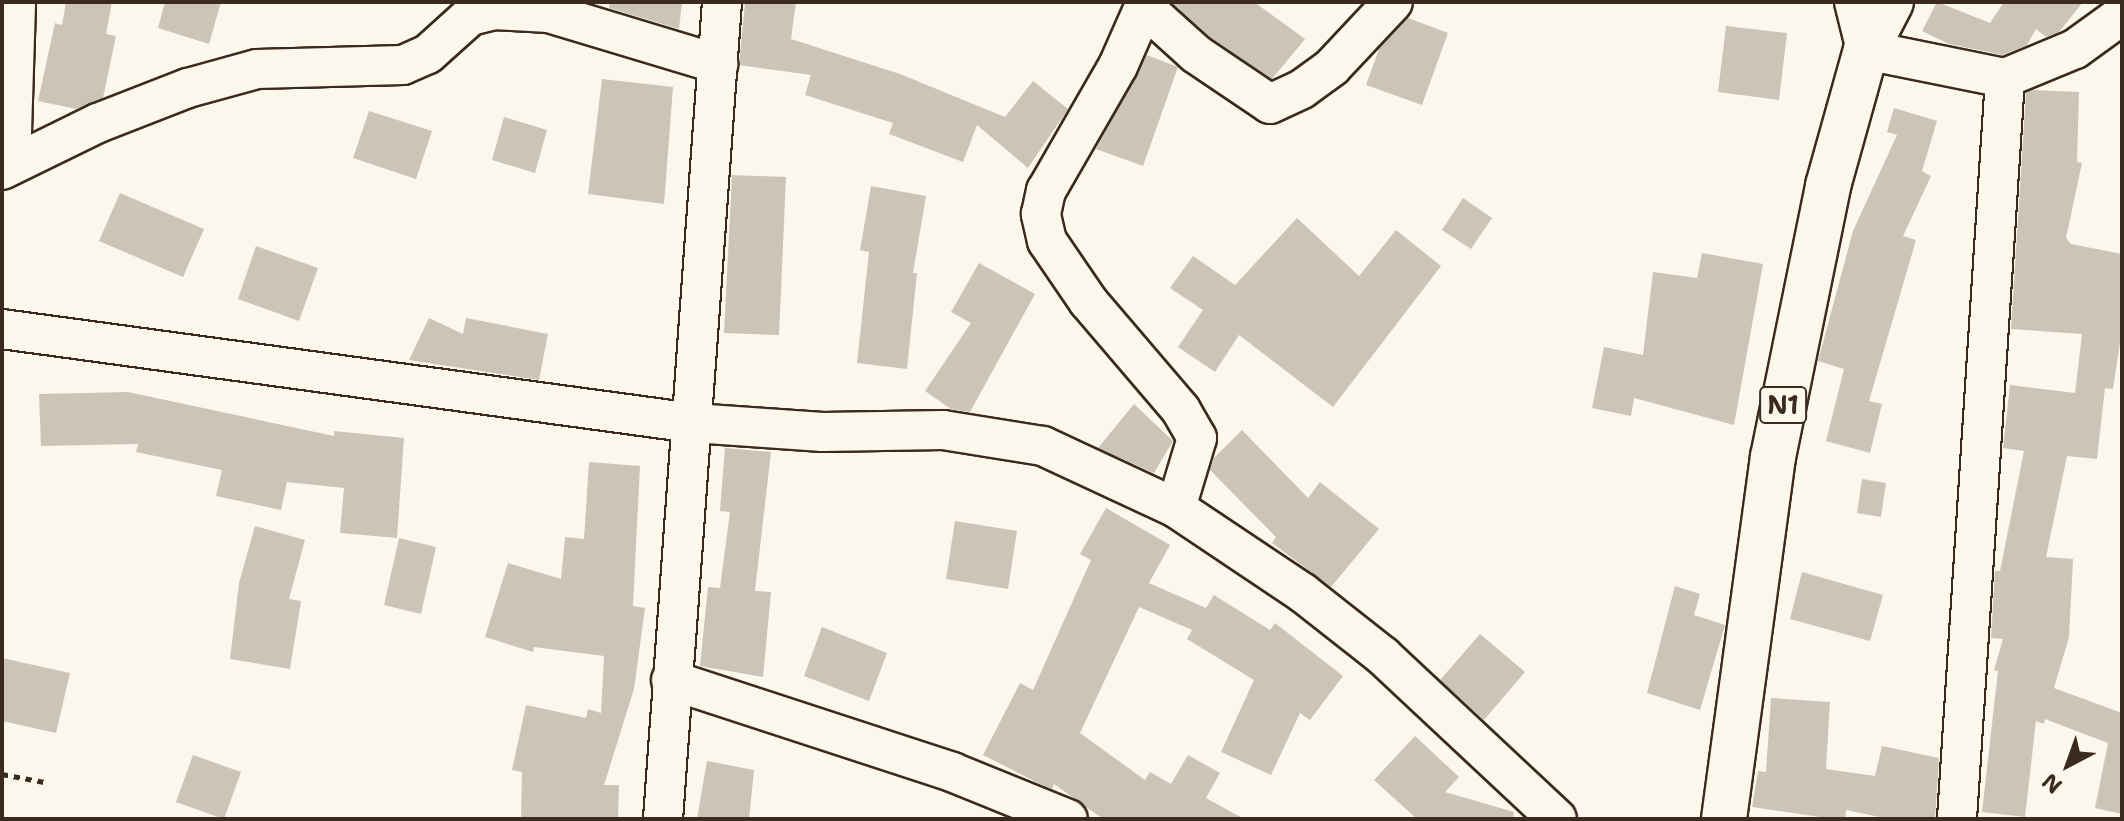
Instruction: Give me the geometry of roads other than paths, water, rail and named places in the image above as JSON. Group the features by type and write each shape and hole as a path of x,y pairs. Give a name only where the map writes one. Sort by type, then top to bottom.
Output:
{"main road":[{"name":"N1","path":"1724,819 1773,457 1828,186 1866,50 1891,2"}],"street":[{"path":"16,2 7,167 188,88 257,69 403,65 428,54 470,16 494,10 549,13 718,64"},
{"path":"663,819 722,2"},
{"path":"1176,508 1197,438 1181,410 1088,301 1047,241 1041,214 1059,163 1118,66 1142,5 1196,54 1270,104 1302,89 1332,67 1393,2"},
{"path":"1854,2 1866,50 2005,78 2075,49 2122,15"},
{"path":"1957,819 2005,78"},
{"path":"2,329 693,423 823,432 943,430 996,435 1043,446 1176,508 1303,593 1383,656 1557,819"},
{"path":"671,680 952,772 1068,819"}]}
